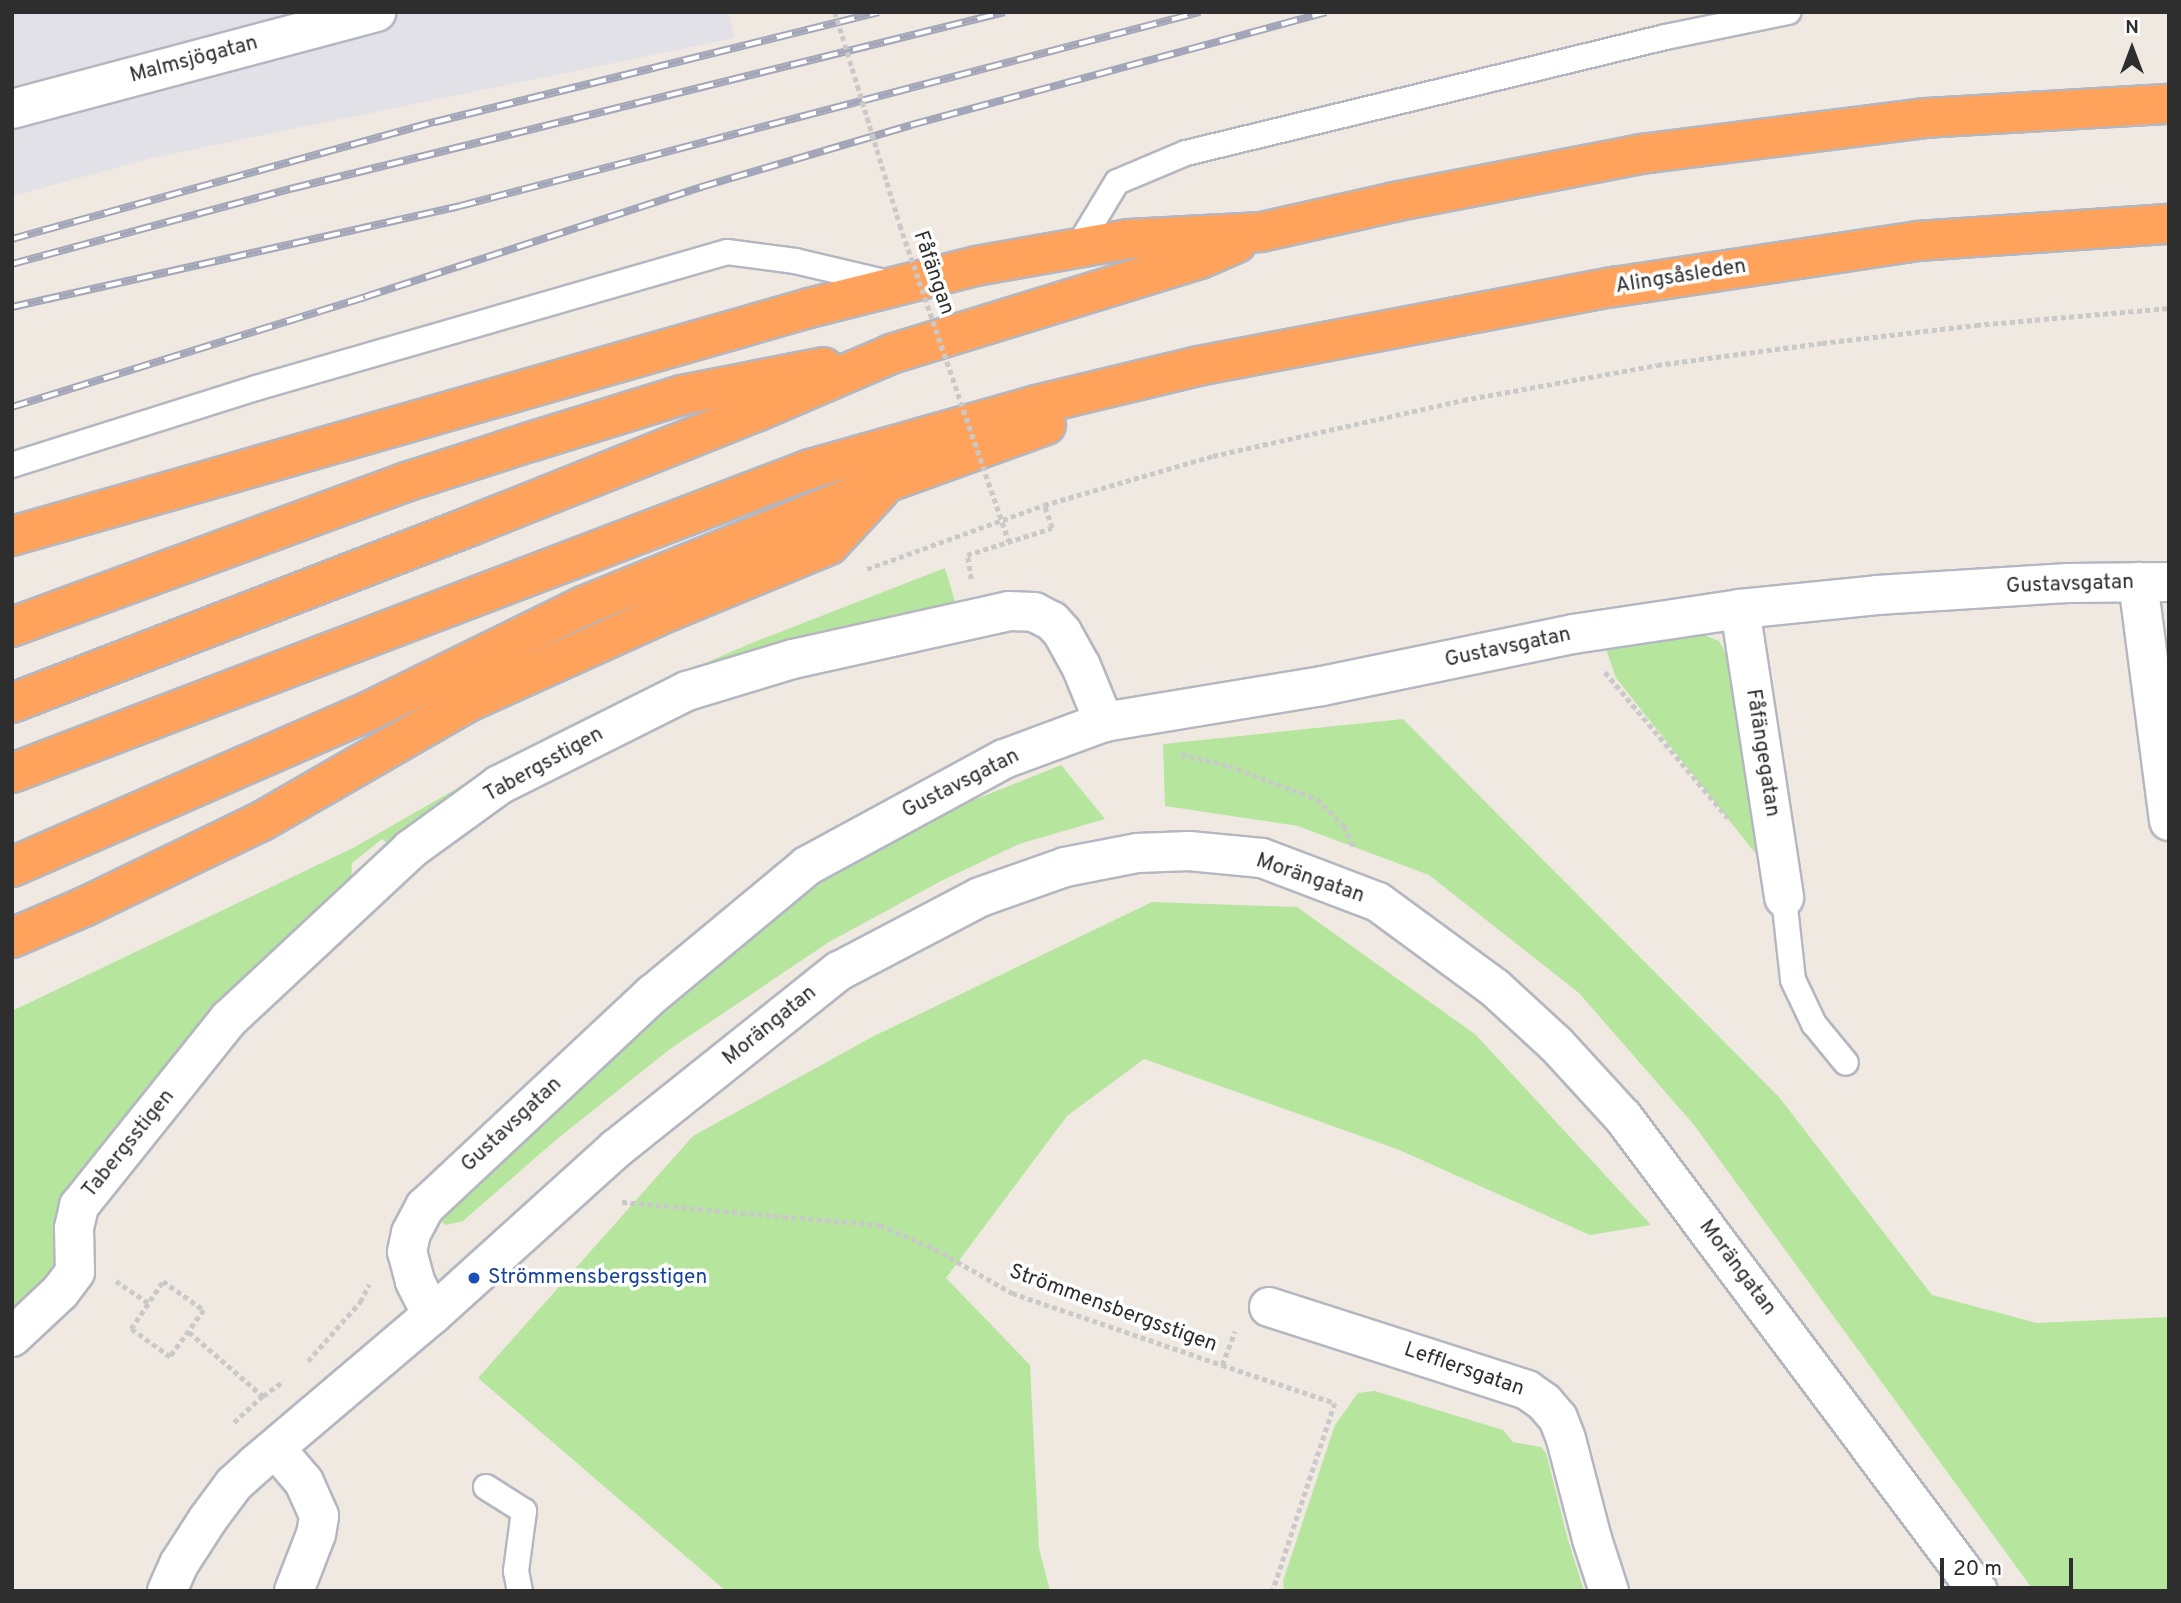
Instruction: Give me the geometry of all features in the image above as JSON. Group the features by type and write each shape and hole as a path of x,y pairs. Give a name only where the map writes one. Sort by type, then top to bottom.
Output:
{"highway":[{"path":"12,537 896,285 976,266 1129,239 1261,232 1394,202 1641,154 1924,118 2169,104"},
{"name":"Alingsåsleden","path":"1198,366 1615,287 1918,241 2169,224"},
{"path":"12,703 481,522 756,412 891,354 1200,259 1261,232"},
{"path":"12,627 406,482 629,411 727,384 891,354"},
{"path":"12,867 371,710 583,606 886,483 1198,366"},
{"path":"12,773 810,469 1036,405 1198,366"},
{"path":"12,939 262,821 466,703 670,611 829,545 886,483"}],"street":[{"name":"Malmsjögatan","path":"12,109 376,12"},
{"name":"Gustavsgatan","path":"432,1315 415,1281 407,1252 411,1233 425,1207 653,994 807,866 1004,759 1104,722 1322,686 1573,634 1740,609 1877,595 2153,582"},
{"path":"2153,582 2169,821"},
{"name":"Fåfängegatan","path":"1740,609 1784,898"},
{"name":"Tabergsstigen","path":"12,1338 60,1292 75,1272 74,1228 79,1206 229,1019 411,849 499,785 687,691 793,659 1009,611 1034,612 1052,621 1062,632 1081,666 1104,722"},
{"name":"Morängatan","path":"432,1315 617,1148 839,971 980,897 1065,867 1137,853 1189,851 1262,858 1378,902 1495,988 1556,1044 1623,1117 1978,1591"},
{"name":"Lefflersgatan","path":"1269,1307 1527,1390 1544,1402 1558,1418 1566,1439 1592,1539 1609,1591"},
{"path":"167,1591 179,1564 234,1485 432,1315"},
{"path":"276,1449 304,1482 319,1516 294,1591"}],"lane":[{"path":"1077,248 1117,182 1186,153 1665,37 1788,12"},
{"path":"12,465 269,384 727,252 795,261 896,285"},
{"path":"1784,898 1794,980 1814,1024 1846,1063"},
{"path":"486,1488 524,1511 516,1571 520,1591"}],"path":[{"name":"Fåfängan","path":"835,12 900,225 1009,542"},
{"path":"862,570 1044,505 1213,456 1462,400 1657,365 1976,324 2169,308"},
{"path":"976,617 967,555 1052,527 1044,505"},
{"path":"1573,634 1730,820"},
{"path":"1173,752 1229,766 1317,799 1344,826 1378,902"},
{"name":"Strömmensbergsstigen","path":"621,1202 880,1225 935,1249 1012,1293 1222,1366 1236,1329"},
{"path":"163,1282 204,1310 189,1332 170,1357 131,1329 163,1282"},
{"path":"189,1332 263,1396 225,1431"},
{"path":"1222,1366 1335,1403 1273,1591"}],"shaded area":[{"path":"12,12 728,12 735,38 152,158 12,196"}],"green space":[{"path":"945,568 958,612 779,658 396,850 382,839 352,863 351,881 60,1243 49,1279 12,1321 12,1011 353,848 550,735 633,694 754,642"},
{"path":"1699,633 1719,641 1731,663 1760,859 1616,678 1605,646"},
{"path":"1403,719 1779,1097 1932,1295 2037,1323 2169,1317 2169,1591 2034,1591 1694,1125 1579,993 1429,875 1298,826 1165,806 1163,744"},
{"path":"1061,765 1105,819 1019,844 941,881 829,942 670,1049 557,1139 463,1221 446,1225 439,1220 596,1067 786,908 840,870 952,809"},
{"path":"1152,902 1297,907 1476,1035 1651,1225 1590,1235 1397,1149 1144,1059 1067,1116 946,1278 1030,1365 1039,1548 1050,1591 726,1591 478,1378 693,1136 872,1037"},
{"path":"1375,1391 1503,1430 1513,1442 1541,1447 1546,1453 1584,1591 1284,1591 1283,1581 1335,1425 1358,1393"}],"railway":[{"path":"12,239 435,122 879,12"},
{"path":"12,264 294,188 1005,12"},
{"path":"12,307 460,206 1200,12"},
{"path":"12,407 365,297 701,187 911,125 1326,12"}],"place":[{"name":"Strömmensbergsstigen","path":"474,1278"}]}
